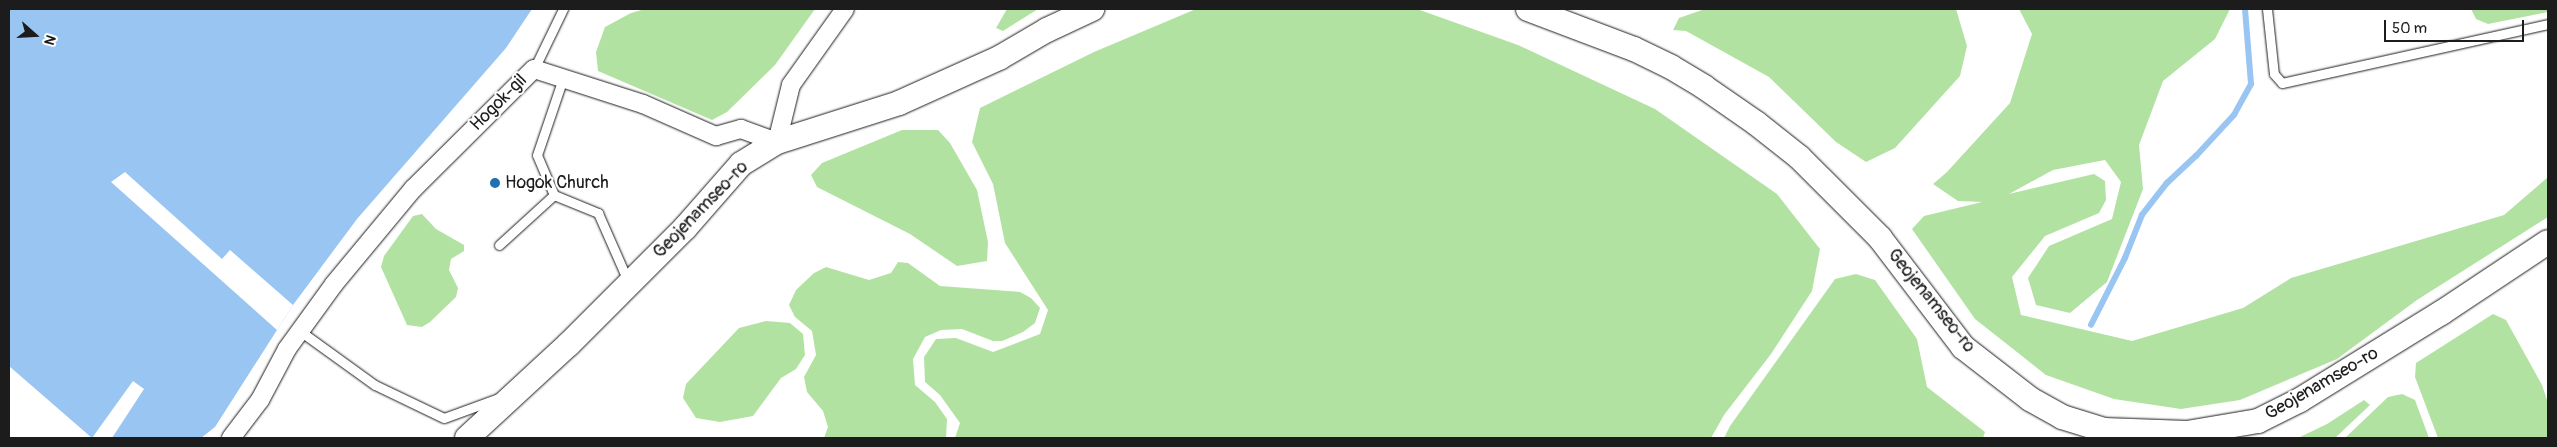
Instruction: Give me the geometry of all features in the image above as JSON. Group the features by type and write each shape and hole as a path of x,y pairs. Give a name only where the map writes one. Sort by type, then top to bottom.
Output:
{"main road":[{"name":"Geojenamseo-ro","path":"467,438 518,391 685,228 741,164 777,142 899,103 999,58 1047,30 1092,9"},
{"name":"Geojenamseo-ro","path":"1528,9 1634,50 1671,67 1756,123 1799,157 1880,238 1963,348 2030,399 2062,417 2104,430 2187,433 2258,421 2309,395 2442,313 2548,242"}],"street":[{"path":"777,142 790,85 845,9"},
{"name":"Hogok-gil","path":"232,438 260,400 287,349 334,284 413,189 534,69 643,104 716,136 741,129 777,142"}],"lane":[{"path":"534,69 563,9"},
{"path":"2267,9 2274,74 2282,83 2548,24"},
{"path":"563,78 537,155 554,195 598,213 629,284"},
{"path":"499,245 554,195"},
{"path":"300,331 375,385 444,418 518,391"}],"green space":[{"path":"645,9 815,9 775,65 727,112 712,120 598,71 596,52 605,27 631,13"},
{"path":"1007,9 1038,9 1003,31 996,28"},
{"path":"1196,9 1417,9 1518,45 1655,109 1777,194 1820,249 1812,291 1771,354 1724,415 1711,438 955,438 960,423 940,395 925,382 924,357 936,339 956,338 993,352 1040,334 1048,310 1005,243 993,184 972,142 980,108 1094,52"},
{"path":"1705,9 1956,9 1967,46 1960,76 1895,148 1866,162 1836,142 1769,77 1686,31 1673,30 1679,18"},
{"path":"2019,9 2230,9 2215,39 2163,81 2139,145 2143,189 2107,282 2070,313 2036,305 2028,278 2049,246 2112,219 2121,182 2105,160 2053,170 2009,194 2094,174 2105,181 2106,200 2099,213 2045,236 2012,277 2021,315 2132,341 2243,308 2291,278 2504,215 2548,177 2548,217 2417,300 2337,359 2240,400 2181,409 2114,399 2046,375 1975,319 1912,229 1924,216 1982,202 1958,201 1933,184 1947,172 2010,103 2032,34"},
{"path":"2471,9 2548,9 2548,12 2488,24 2476,19"},
{"path":"902,130 938,130 950,143 977,190 988,242 987,261 957,266 910,234 817,187 811,175 822,163"},
{"path":"422,214 436,229 464,245 464,251 451,259 449,270 458,288 456,297 430,322 422,327 407,325 381,267 384,256 413,216"},
{"path":"898,262 908,263 940,286 1020,292 1031,298 1040,308 1035,323 1023,332 1002,341 993,341 962,329 941,330 925,337 913,359 915,385 935,402 947,419 946,438 824,438 828,427 823,411 807,392 804,377 816,355 812,331 795,317 789,305 796,290 814,273 826,267 869,280 891,273"},
{"path":"1856,274 1875,280 1917,339 1927,387 1985,432 1983,438 1724,438 1730,426 1835,279"},
{"path":"2493,314 2506,320 2542,385 2548,403 2548,438 2438,438 2415,377 2416,363"},
{"path":"766,321 790,323 803,334 805,355 796,369 781,378 753,416 720,422 696,418 683,398 686,384 739,328"},
{"path":"2402,394 2415,400 2429,438 2345,438 2388,397"},
{"path":"2364,400 2370,405 2335,438 2298,438 2327,424"}],"water":[{"path":"9,9 532,9 506,48 357,219 293,305 215,427 201,438 9,438"}],"pier":[{"path":"125,172 222,259 230,250 293,305 277,330 111,182"},
{"path":"9,366 92,438 9,438"},
{"path":"133,381 144,389 112,438 92,438"}],"waterway":[{"path":"2091,325 2125,258 2142,215 2167,183 2196,156 2234,115 2251,84 2245,9"}],"place":[{"name":"Hogok Church","path":"495,183"}]}
